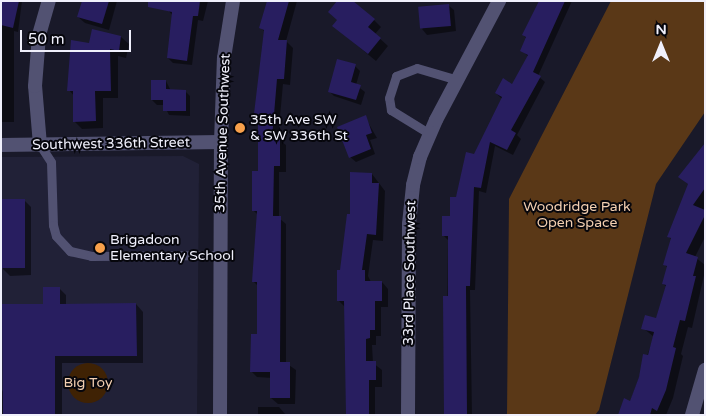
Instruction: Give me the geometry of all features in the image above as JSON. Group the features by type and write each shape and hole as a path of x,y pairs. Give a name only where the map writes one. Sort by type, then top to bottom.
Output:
{"street":[{"path":"40,145 35,86 39,35 49,1"},
{"name":"35th Avenue Southwest","path":"220,415 221,142 224,58 233,1"},
{"name":"33rd Place Southwest","path":"408,415 409,224 413,185 430,134 499,1"},
{"name":"Southwest 336th Street","path":"1,145 221,142"},
{"path":"692,415 705,370"}],"lane":[{"path":"430,134 391,110 389,98 396,76 417,68 458,80"},
{"path":"40,145 51,162 53,225 56,236 70,251 91,256 221,255"}],"shaded area":[{"name":"Brigadoon Elementary School","path":"183,156 199,164 197,415 1,415 1,157"}],"green space":[{"name":"Woodridge Park Open Space","path":"611,1 705,1 705,112 656,184 599,410 595,415 507,415 509,199"},
{"name":"Big Toy","path":"88,363 102,369 108,383 102,397 88,403 74,397 68,383 74,369"}],"building":[{"path":"1,1 19,1 13,28 1,25"},
{"path":"82,1 109,1 102,24 77,17"},
{"path":"148,1 200,1 198,16 193,16 187,61 167,58 172,12 148,7"},
{"path":"267,1 289,1 278,40 287,40 284,79 277,79 272,138 280,138 280,166 274,166 273,216 281,216 280,362 290,362 290,398 270,398 270,372 250,372 251,334 257,334 257,282 252,282 257,211 252,211 252,171 258,171 258,122 253,122 264,30 259,28"},
{"path":"337,1 353,1 375,19 368,27 381,38 368,54 332,26 337,20 328,12"},
{"path":"539,1 565,1 533,72 541,76 511,130 516,133 507,150 490,142 481,188 474,187 470,286 466,286 467,415 444,415 443,296 448,296 448,236 442,236 442,216 450,216 450,197 456,197 466,152 474,154 502,97 495,93 503,78 512,84 528,55 520,51 526,37 522,35"},
{"path":"449,4 451,26 420,29 418,7"},
{"path":"92,29 121,36 119,51 110,49 111,91 95,91 96,121 73,122 73,91 67,91 71,40 89,43"},
{"path":"337,59 356,64 351,82 361,85 356,100 328,92"},
{"path":"151,80 166,80 166,89 186,90 186,111 163,111 163,100 151,100"},
{"path":"366,115 372,133 366,135 371,149 349,158 337,127"},
{"path":"705,143 705,188 693,205 705,210 705,215 686,253 698,257 693,276 696,276 685,321 680,320 673,347 676,348 666,390 657,411 652,408 650,415 618,415 624,398 630,401 639,377 643,354 648,355 654,332 641,329 645,315 656,318 666,285 662,284 667,266 663,265 671,238 667,237 688,184 678,177"},
{"path":"350,172 372,173 372,183 379,183 376,235 367,234 362,270 365,270 365,281 382,281 382,301 375,301 375,330 370,330 370,338 366,339 366,361 376,361 376,380 369,380 369,415 346,415 344,301 337,301 337,270 340,270 347,214 350,214"},
{"path":"1,199 25,199 25,268 1,268"},
{"path":"43,287 60,287 60,304 136,303 137,356 55,356 55,415 3,415 2,304 43,304"}],"place":[{"name":"35th Ave SW & SW 336th St","path":"240,128"},
{"name":"Brigadoon Elementary School","path":"100,248"}]}
